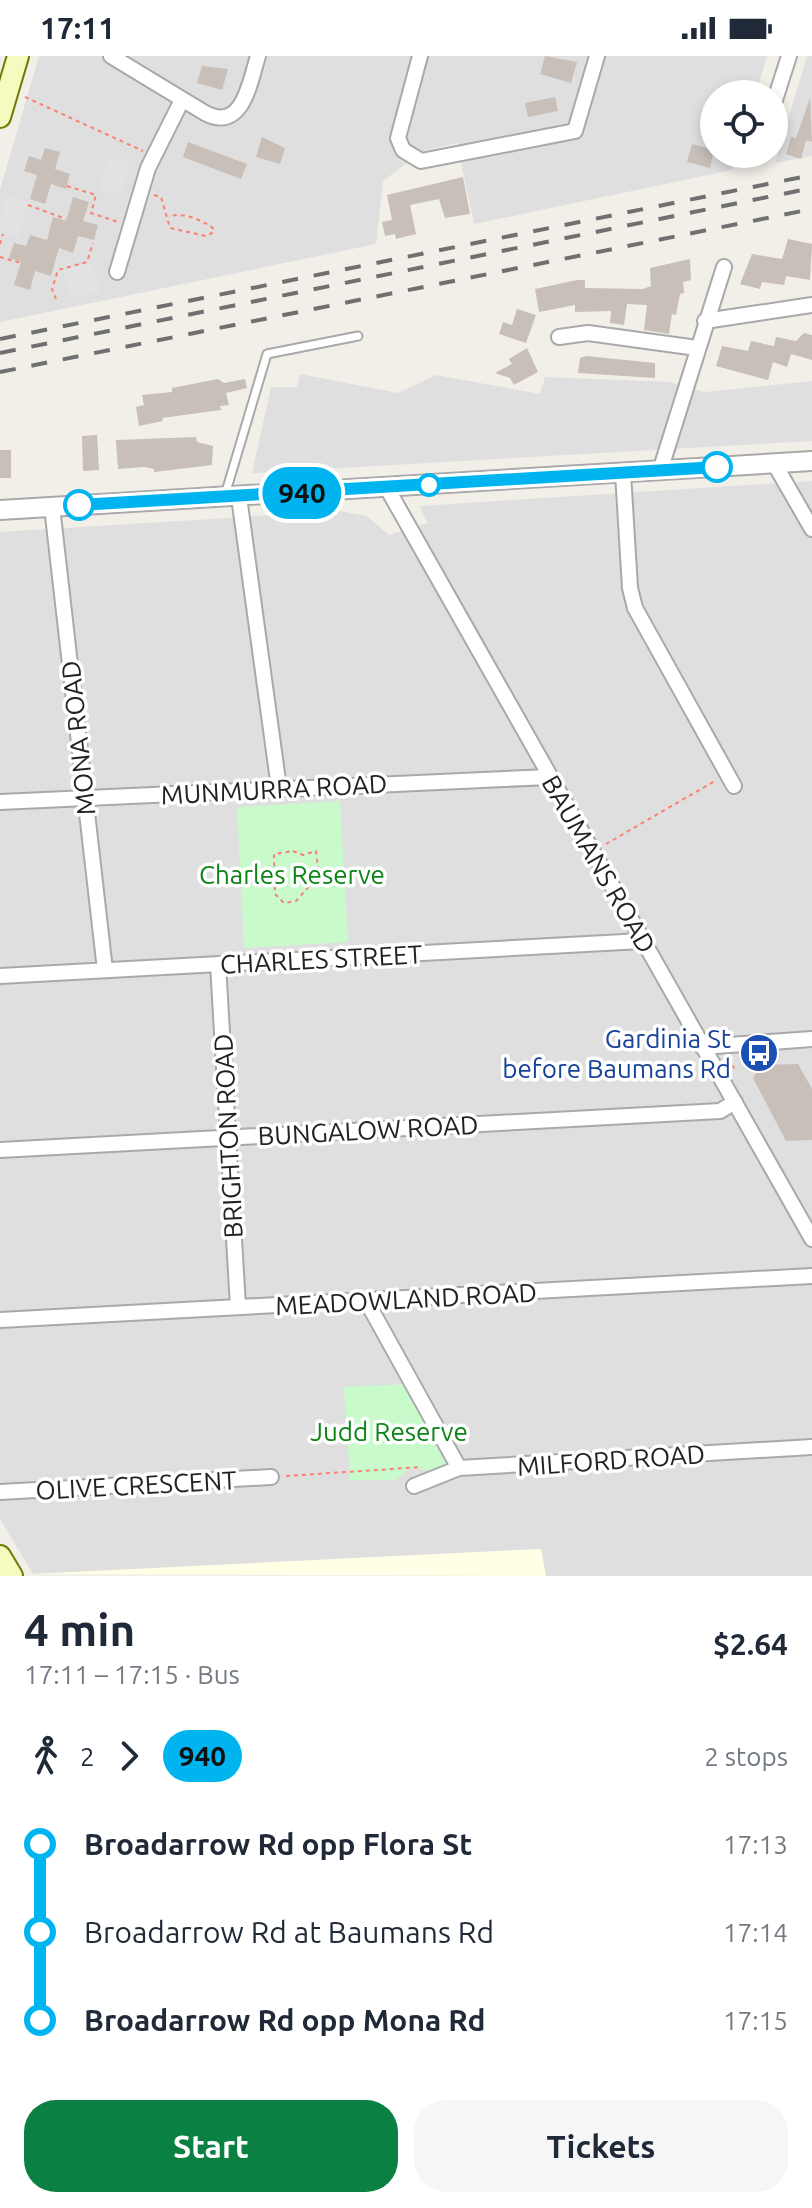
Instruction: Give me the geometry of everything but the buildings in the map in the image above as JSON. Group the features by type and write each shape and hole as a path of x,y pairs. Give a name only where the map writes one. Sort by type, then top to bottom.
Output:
{"main road":[{"path":"0,117 18,56"},
{"path":"0,1556 12,1576"}],"street":[{"path":"111,56 211,116 233,114 243,104 258,56"},
{"path":"420,56 398,130 399,145 408,155 429,161 575,131 597,56"},
{"path":"781,80 789,56"},
{"path":"117,272 153,155 182,100"},
{"path":"660,471 724,267"},
{"path":"705,321 812,305"},
{"path":"559,337 588,333 697,348"},
{"path":"0,510 812,461"},
{"path":"774,463 812,529"},
{"path":"623,473 630,588 635,608 731,780"},
{"name":"BAUMANS ROAD","path":"387,488 812,1239"},
{"path":"231,497 279,788"},
{"name":"MONA ROAD","path":"52,507 105,970"},
{"name":"MUNMURRA ROAD","path":"0,802 549,777"},
{"name":"CHARLES STREET","path":"0,976 642,941"},
{"name":"BRIGHTON ROAD","path":"218,964 238,1307"},
{"path":"702,1047 812,1039"},
{"name":"BUNGALOW ROAD","path":"0,1150 720,1111 735,1102"},
{"name":"MEADOWLAND ROAD","path":"0,1320 812,1276"},
{"path":"367,1302 459,1468"},
{"name":"MILFORD ROAD","path":"414,1486 459,1468 812,1447"},
{"name":"OLIVE CRESCENT","path":"0,1492 271,1477"}],"lane":[{"path":"231,497 267,354 358,336"}],"path":[{"path":"24,97 153,155"},
{"path":"67,186 96,195 91,213 131,225"},
{"path":"141,191 161,197 170,228 206,236 214,229 205,222 176,214 169,217"},
{"path":"28,205 66,219"},
{"path":"0,244 3,234"},
{"path":"56,299 52,289 58,270 87,262 93,243"},
{"path":"0,257 21,263"},
{"path":"47,291 52,289"},
{"path":"591,852 731,780"},
{"path":"293,851 303,855 316,851 318,878 296,901 284,903 273,887 274,854 293,851"},
{"path":"732,1065 736,1070"},
{"path":"271,1477 396,1471 408,1466 430,1469"}],"shaded area":[{"path":"39,56 767,56 760,80 700,80 700,168 732,170 474,224 457,143 423,151 383,181 376,244 0,322 0,190"},
{"path":"807,56 812,56 812,156 788,161 788,120"},
{"path":"109,157 131,163 122,195 100,188"},
{"path":"4,195 28,203 18,238 0,233"},
{"path":"93,263 100,292 69,299 63,269"},
{"path":"300,374 398,393 436,375 540,394 545,377 669,382 705,392 812,381 812,441 252,473 271,387 297,387"},
{"path":"812,481 812,1576 546,1576 540,1549 33,1574 0,1519 0,532 339,511 367,516 389,535 428,523 419,506"},
{"path":"541,1549 546,1576 33,1574"}],"green space":[{"name":"Charles Reserve","path":"340,801 348,942 244,948 237,807"},
{"name":"Judd Reserve","path":"409,1384 447,1457 444,1467 436,1471 408,1468 396,1480 350,1480 344,1387"}],"railway":[{"path":"0,339 812,175"},
{"path":"0,353 812,188"},
{"path":"0,372 812,209"}],"bus line":[{"name":"940","path":"79,505 717,467"}],"place":[{"name":"Gardinia St before Baumans Rd","path":"759,1053"}]}
